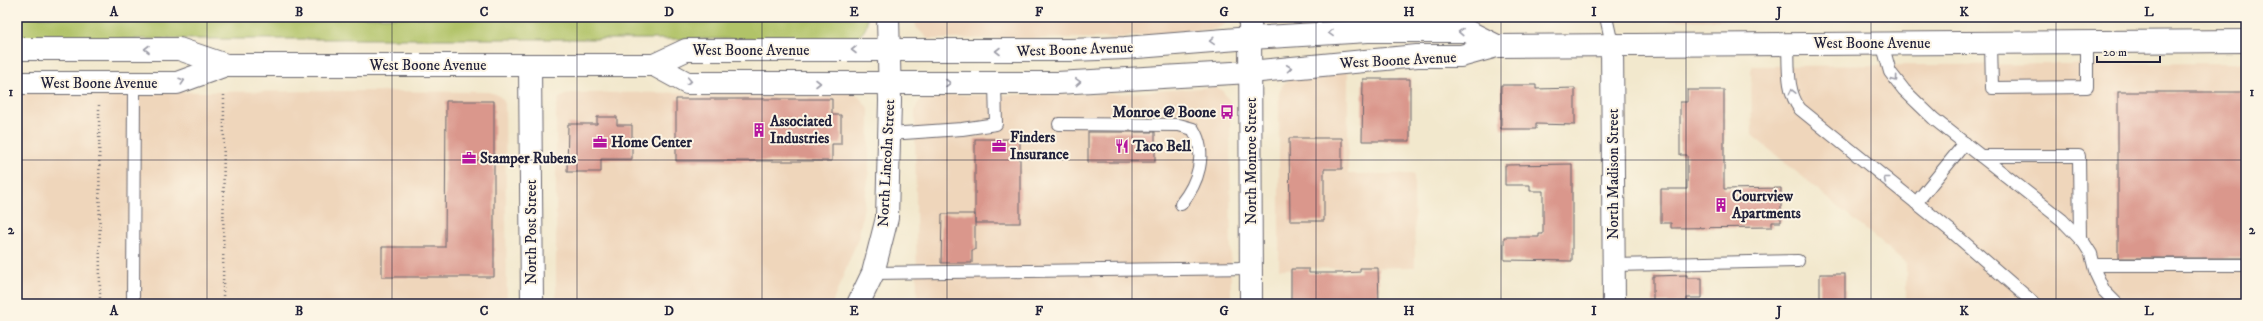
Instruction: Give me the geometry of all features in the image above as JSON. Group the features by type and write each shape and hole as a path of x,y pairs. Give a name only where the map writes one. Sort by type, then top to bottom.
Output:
{"main road":[{"name":"North Lincoln Street","path":"858,304 873,273 887,218 889,134 888,17"},
{"name":"West Boone Avenue","path":"17,49 179,49 226,65 654,65 686,50 889,51 1125,48 1250,27 1368,32 1436,25 1467,32 1497,46"},
{"name":"North Monroe Street","path":"1250,27 1251,304"},
{"name":"West Boone Avenue","path":"654,65 687,82 1057,83 1250,72 1380,59 1461,56 1497,46 1612,44 2246,41"},
{"name":"North Madison Street","path":"1612,44 1614,304"},
{"name":"West Boone Avenue","path":"17,83 177,83 226,65"},
{"name":"North Post Street","path":"530,65 532,304"}],"lane":[{"path":"1606,17 1612,44"},
{"path":"1991,42 1992,88 2087,88 2087,42"},
{"path":"1788,43 1790,90 1794,102 1800,109 1916,203 2035,304"},
{"path":"1882,43 1890,72 1895,80 1934,120 2062,220 2080,239 2091,254 2104,291 2115,304"},
{"path":"133,304 134,83"},
{"path":"889,134 962,129 996,124 995,83"},
{"path":"1059,124 1179,125 1193,129 1199,139 1199,172 1192,190 1181,204"},
{"path":"1916,203 1965,143"},
{"path":"1981,156 2079,156 2080,239"},
{"path":"1614,265 1798,261"},
{"path":"2094,264 2246,265"},
{"path":"873,273 1251,268"}],"path":[{"path":"223,304 224,95"},
{"path":"99,103 100,304"}],"shaded area":[{"path":"915,17 1229,17 1224,25 1216,29 1113,38 928,39 916,27"},
{"path":"1283,17 2246,17 2246,19 1291,21"},
{"path":"2246,63 2246,304 1906,304 1906,263 1752,135 1751,66"},
{"path":"1348,71 1348,174 1414,174 1415,267 1279,269 1279,93 1283,84 1290,79"},
{"path":"1215,87 1222,90 1230,102 1231,304 917,304 915,110 918,103 925,95 1114,94"},
{"path":"349,91 488,92 496,94 503,99 505,104 507,304 17,304 17,93"},
{"path":"851,92 859,97 869,109 869,175 859,236 832,304 556,304 556,109 559,98 571,93"}],"green space":[{"path":"17,17 867,17 867,25 862,34 851,39 17,39"}],"building":[{"path":"1363,79 1410,79 1410,141 1362,141"},
{"path":"1501,85 1536,85 1536,89 1575,88 1575,125 1536,124 1536,129 1501,129"},
{"path":"1687,90 1724,90 1724,189 1781,188 1781,222 1772,222 1772,227 1671,228 1671,223 1661,223 1661,189 1687,189 1687,155 1680,155 1680,102 1687,102"},
{"path":"2118,92 2246,92 2246,258 2118,258"},
{"name":"Associated Industries","path":"676,99 832,99 832,115 841,115 841,144 832,144 832,161 676,161"},
{"path":"446,101 494,101 494,277 382,277 382,247 445,247"},
{"name":"Home Center","path":"597,117 617,117 617,125 632,125 632,159 601,159 601,172 567,172 568,124 597,124"},
{"name":"Taco Bell","path":"1088,132 1155,132 1155,162 1088,162"},
{"path":"1289,138 1342,138 1342,169 1324,169 1324,221 1290,221"},
{"path":"975,139 1020,139 1020,223 975,223"},
{"path":"1572,164 1572,261 1504,260 1504,237 1539,237 1539,234 1543,234 1543,191 1530,191 1530,185 1505,185 1505,165"},
{"path":"942,214 975,214 975,250 972,250 972,263 941,263"},
{"path":"1360,268 1378,268 1379,304 1291,304 1291,269 1309,269 1309,273 1341,273 1360,272"},
{"path":"1820,274 1845,274 1845,303 1820,303"},
{"path":"1687,275 1687,278 1702,278 1702,298 1687,298 1687,303 1653,303 1653,276"}],"place":[{"name":"Monroe @ Boone","path":"1227,112"},
{"name":"Associated Industries","path":"759,130"},
{"name":"Home Center","path":"600,142"},
{"name":"Finders Insurance","path":"999,146"},
{"name":"Taco Bell","path":"1122,146"},
{"name":"Stamper Rubens","path":"469,158"},
{"name":"Courtview Apartments","path":"1721,205"}]}
